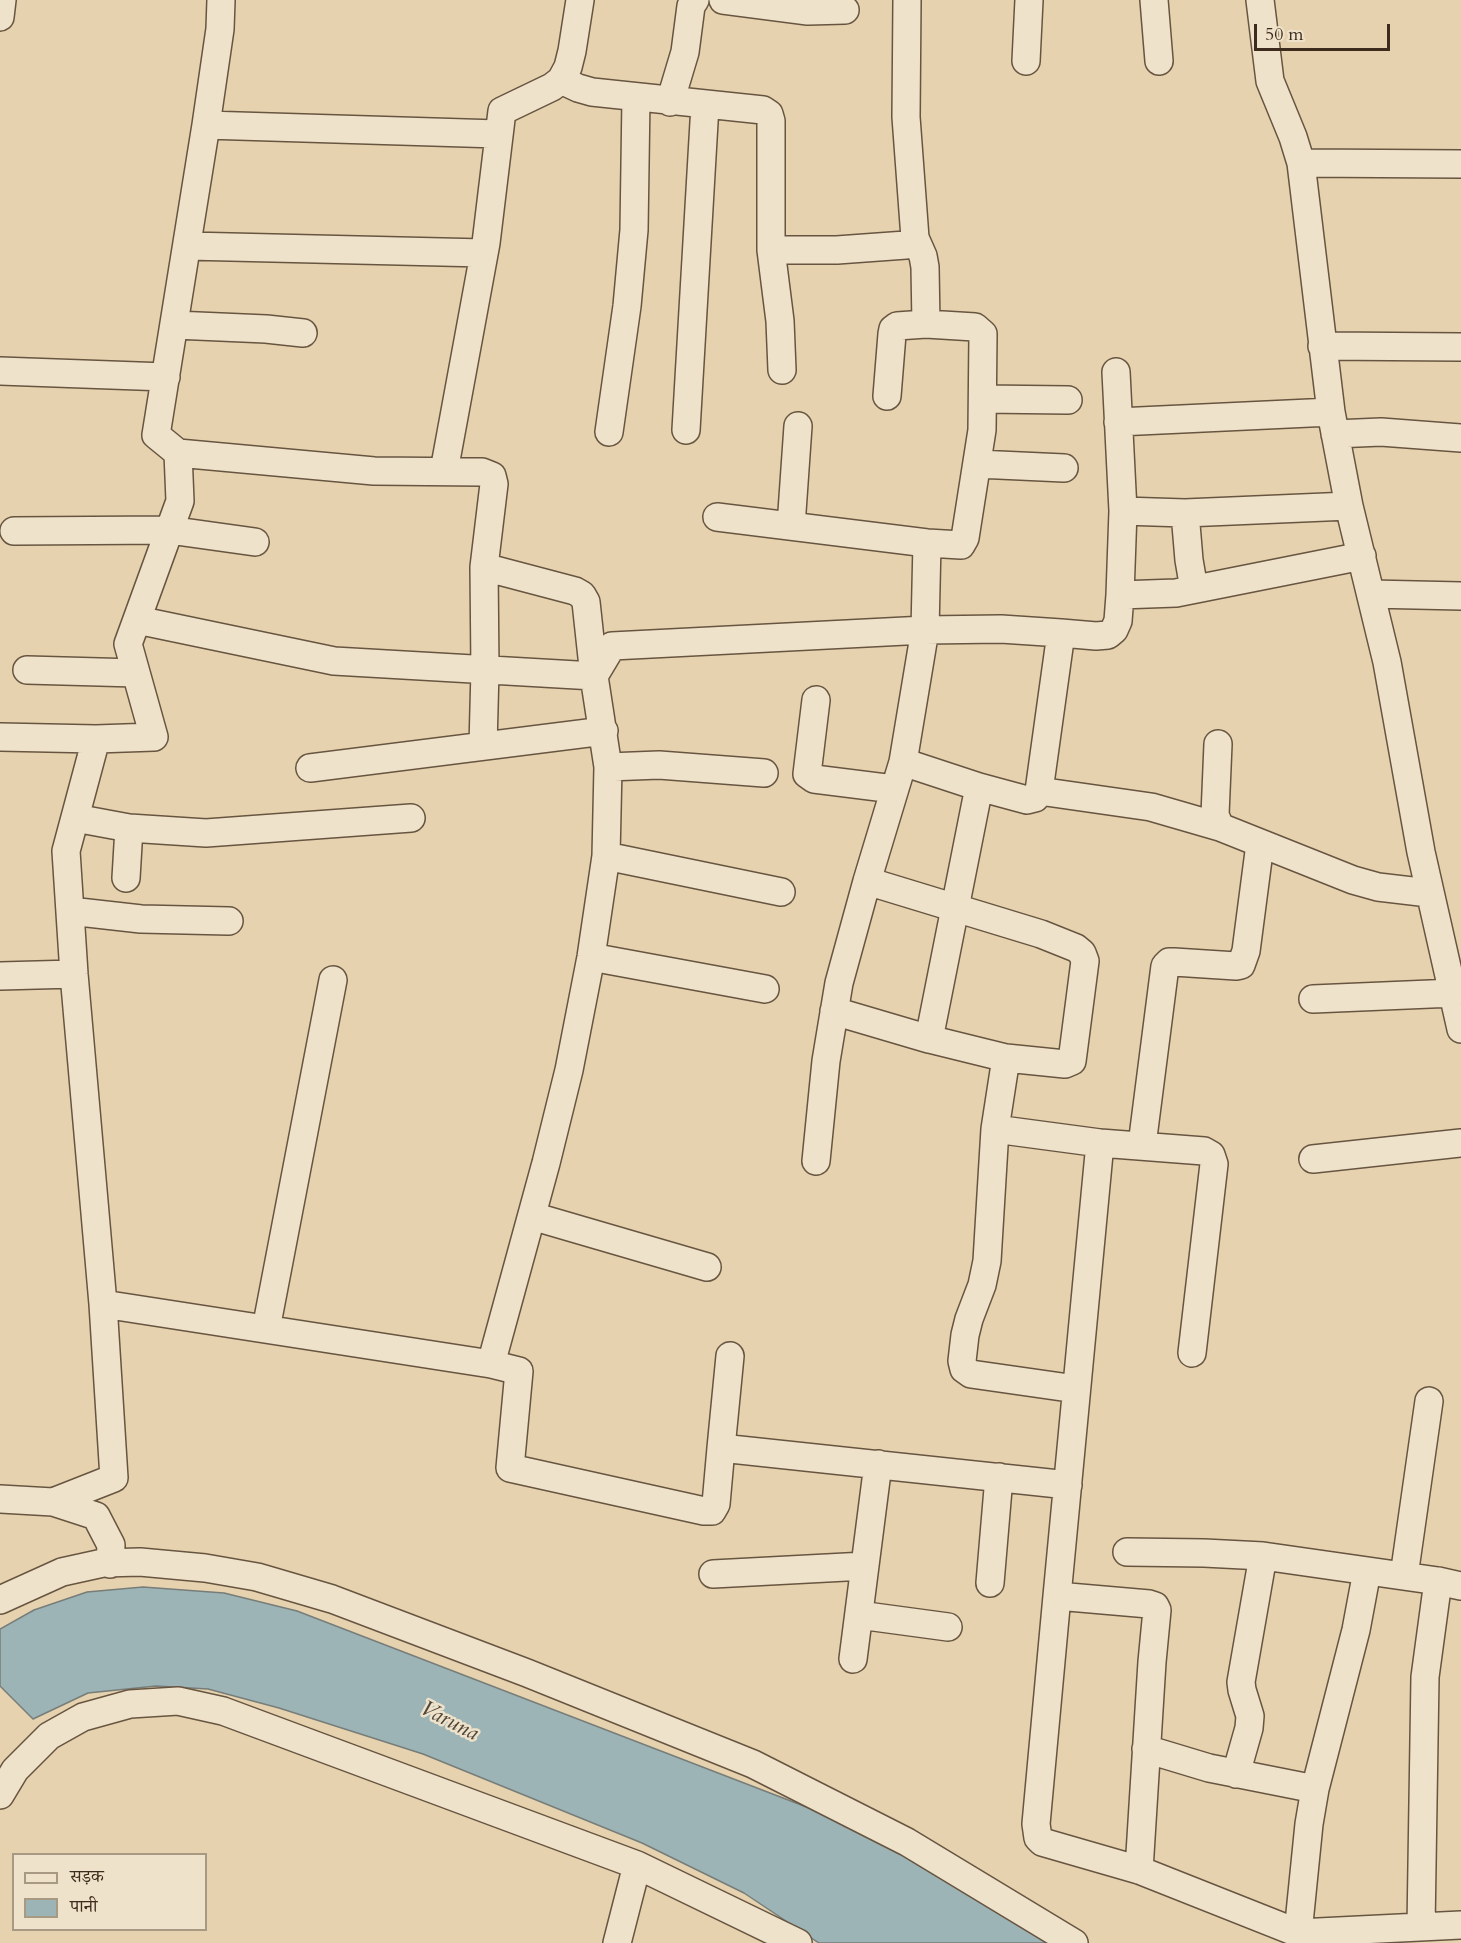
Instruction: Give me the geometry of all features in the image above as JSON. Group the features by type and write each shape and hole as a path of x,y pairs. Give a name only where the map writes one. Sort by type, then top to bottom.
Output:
{"street":[{"path":"0,17 2,0"},
{"path":"221,0 220,29 188,246 156,435 178,453 374,471 444,471 489,474 494,480 484,567 483,746"},
{"path":"444,471 484,253 502,111 552,87 561,80 572,51 580,0"},
{"path":"670,102 686,52 691,6 695,0"},
{"path":"907,0 906,117 915,238 925,267 926,324"},
{"path":"1026,61 1029,0"},
{"path":"1154,0 1159,61"},
{"path":"1260,0 1270,81 1293,137 1301,164 1322,346 1333,423 1349,506 1387,662 1429,893 1461,1029"},
{"path":"736,1 808,5 845,10"},
{"path":"561,80 592,92 763,110 769,114 771,121 771,250 780,321 782,370"},
{"path":"609,432 627,306 634,230 636,98"},
{"path":"686,430 705,105"},
{"path":"206,125 498,134"},
{"path":"1301,164 1461,164"},
{"path":"771,250 837,250 906,245 915,238"},
{"path":"188,246 484,253"},
{"path":"717,517 927,543 961,545 982,430 983,334 975,327 926,324 897,326 893,329 887,396"},
{"path":"174,325 303,333"},
{"path":"1322,346 1461,347"},
{"path":"0,371 166,377"},
{"path":"594,676 612,646 925,630 1001,629 1108,635 1114,630 1118,621 1123,511 1116,372"},
{"path":"983,399 1068,400"},
{"path":"1119,422 1333,423 1381,432 1461,438"},
{"path":"790,525 798,426"},
{"path":"0,737 154,738 128,645 180,501 178,453"},
{"path":"977,464 1064,468"},
{"path":"1123,511 1185,513 1349,506"},
{"path":"1185,513 1194,589"},
{"path":"14,531 169,530 255,542"},
{"path":"816,1161 826,1061 839,983 903,762 925,630 927,543"},
{"path":"1120,595 1176,593 1362,556"},
{"path":"484,567 575,591 582,595 588,610 594,676 608,767 606,856 591,957 568,1070 491,1364"},
{"path":"1371,594 1461,597"},
{"path":"137,620 334,661 594,676"},
{"path":"903,762 979,787 1027,800 1035,798 1040,791 1061,633"},
{"path":"27,670 136,674"},
{"path":"816,700 807,774 814,779 894,789"},
{"path":"310,768 604,730"},
{"path":"53,1502 114,1478 103,1304 74,974 66,851 96,739"},
{"path":"1218,744 1215,815 1220,827"},
{"path":"608,767 659,765 765,772"},
{"path":"929,1039 979,787"},
{"path":"1040,791 1151,807 1220,827 1353,880 1378,887 1429,893"},
{"path":"75,818 129,828 206,833 411,818"},
{"path":"126,878 129,828"},
{"path":"1142,1145 1165,966 1169,962 1241,965 1246,951 1260,844"},
{"path":"606,856 781,892"},
{"path":"834,1011 929,1039 1006,1058 1065,1064 1072,1061 1085,961 1082,953 1076,948 1041,934 867,881"},
{"path":"70,911 141,919 229,921"},
{"path":"591,957 765,989"},
{"path":"0,976 74,974"},
{"path":"266,1329 333,980"},
{"path":"1313,999 1454,993"},
{"path":"1006,1058 995,1130 987,1261 982,1285 969,1319 962,1361 964,1369 970,1374 1077,1389"},
{"path":"995,1130 1100,1143 1204,1151 1211,1155 1214,1164 1192,1353"},
{"path":"1100,1143 1036,1834 1042,1842 1139,1870 1299,1933 1461,1925"},
{"path":"1313,1159 1461,1143"},
{"path":"531,1215 707,1268"},
{"path":"103,1304 491,1364 519,1371 510,1468 704,1511 712,1511 716,1504 730,1356"},
{"path":"1404,1576 1429,1401"},
{"path":"721,1448 1068,1485"},
{"path":"853,1659 878,1464"},
{"path":"990,1583 999,1477"},
{"path":"0,1499 53,1502 96,1516 111,1545 110,1564"},
{"path":"1127,1552 1263,1556 1449,1583 1425,1677 1421,1927"},
{"path":"1236,1774 1249,1728 1250,1716 1241,1682 1263,1556"},
{"path":"0,1600 62,1572 103,1563 140,1562 205,1568 268,1580 332,1599 659,1725 753,1764 896,1837 1074,1943"},
{"path":"713,1574 865,1566"},
{"path":"1299,1933 1309,1824 1315,1789 1353,1641 1367,1571"},
{"path":"1057,1596 1155,1606 1157,1616 1139,1870"},
{"path":"859,1615 948,1626"},
{"path":"0,1795 15,1770 49,1736 83,1717 129,1704 178,1701 223,1711 637,1865 798,1943"},
{"path":"1146,1749 1209,1768 1315,1789"},
{"path":"617,1943 637,1865"}],"water":[{"name":"Varuna","path":"143,1587 224,1593 297,1611 861,1828 1054,1943 819,1943 744,1893 642,1843 423,1754 279,1708 208,1689 156,1686 88,1693 33,1719 0,1686 0,1629 34,1610 87,1592"}]}
